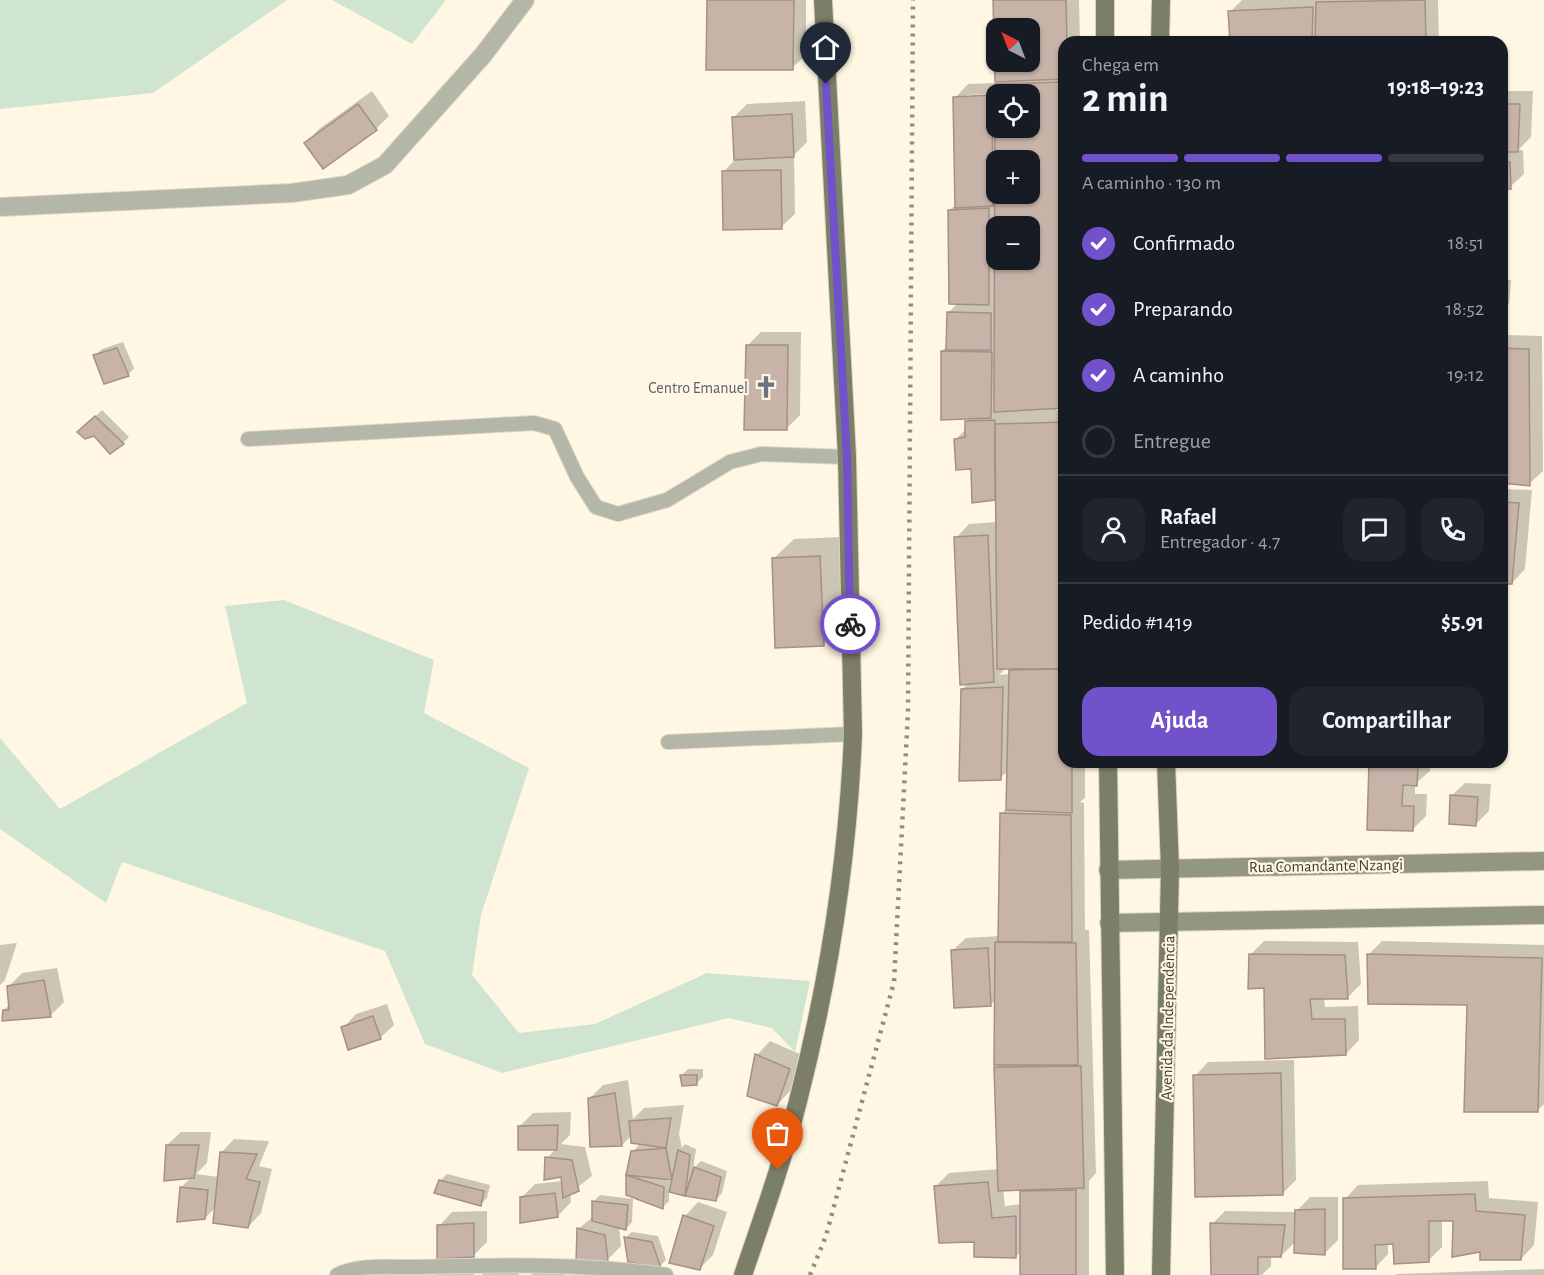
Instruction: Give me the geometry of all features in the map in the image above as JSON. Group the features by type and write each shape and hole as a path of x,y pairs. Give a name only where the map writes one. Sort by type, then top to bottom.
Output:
{"main road":[{"path":"743,1275 796,1108 829,961 844,842 853,734 847,457 823,0"},
{"path":"1105,0 1105,36"},
{"path":"1160,36 1161,0"},
{"path":"1108,768 1114,1275"},
{"name":"Avenida da Independência","path":"1161,1275 1170,868 1166,768"}],"street":[{"path":"0,207 292,193 348,185 385,165 483,55 525,0"},
{"name":"Rua Comandante Nzangi","path":"1108,870 1544,861"},
{"path":"1109,923 1544,915"}],"lane":[{"path":"248,439 534,423 555,429 577,477 596,507 618,514 667,500 730,462 760,454 847,457"},
{"path":"668,742 853,734"},
{"path":"337,1275 345,1271 370,1268 492,1265 640,1271 666,1275"}],"green space":[{"path":"0,0 287,0 153,93 0,109"},
{"path":"332,0 446,0 412,44"},
{"path":"284,600 434,660 424,713 529,768 481,915 472,975 519,1033 595,1024 707,973 810,981 795,1052 772,1028 729,1018 502,1073 425,1044 385,951 122,862 106,903 0,829 0,738 60,809 247,703 225,606"}],"building":[{"path":"707,0 794,0 793,70 706,70"},
{"path":"993,0 1066,0 1067,36 1058,36 1058,79 995,82 995,72 1040,72 1040,18 993,18"},
{"path":"1425,0 1426,36 1315,36 1316,2"},
{"path":"1313,7 1312,36 1230,36 1228,11"},
{"path":"1058,82 1058,408 994,412 994,270 1040,270 1040,216 995,216 995,204 1040,204 1040,150 995,150 995,138 1040,138 1040,84 995,84"},
{"path":"986,95 986,138 992,138 992,150 986,150 986,204 993,204 993,206 955,208 953,97"},
{"path":"358,104 377,130 323,169 304,143"},
{"path":"1508,104 1520,104 1518,152 1508,152"},
{"path":"792,114 794,157 734,160 732,117"},
{"path":"1508,162 1510,162 1511,189 1508,189"},
{"path":"781,170 782,229 723,230 722,171"},
{"path":"989,208 989,216 986,216 986,270 989,270 989,305 949,304 948,210"},
{"path":"947,312 991,313 991,350 946,350"},
{"name":"Centro Emanuel","path":"746,345 788,345 787,430 744,430"},
{"path":"117,348 129,376 104,384 93,355"},
{"path":"1508,348 1529,349 1530,486 1508,484"},
{"path":"941,351 992,352 991,418 941,420"},
{"path":"95,416 124,444 110,454 94,436 85,439 77,432"},
{"path":"995,420 995,500 972,503 971,469 956,470 954,439 965,437 965,421"},
{"path":"1058,422 1058,669 997,669 995,424"},
{"path":"1508,502 1519,503 1512,584 1508,584"},
{"path":"988,535 994,682 960,685 954,537"},
{"path":"820,556 824,646 775,648 772,558"},
{"path":"1058,669 1058,768 1072,768 1072,813 1006,810 1009,670"},
{"path":"1003,687 1001,780 959,781 961,689"},
{"path":"1369,768 1418,768 1417,786 1403,785 1402,806 1414,806 1413,831 1367,830"},
{"path":"1450,795 1478,797 1476,826 1449,824"},
{"path":"1000,813 1071,815 1072,942 998,942"},
{"path":"995,942 1076,943 1078,1065 994,1065"},
{"path":"988,948 991,1006 954,1008 951,950"},
{"path":"1249,954 1345,955 1348,999 1310,999 1312,1019 1345,1019 1346,1055 1265,1059 1264,988 1248,989"},
{"path":"1367,954 1542,958 1538,1112 1464,1112 1467,1005 1368,1004"},
{"path":"44,980 51,1017 2,1021 3,1010 9,1010 7,986"},
{"path":"373,1016 381,1039 348,1050 341,1027"},
{"path":"755,1054 790,1069 777,1106 747,1096"},
{"path":"1081,1066 1084,1188 998,1191 994,1067"},
{"path":"1281,1073 1283,1195 1195,1197 1193,1075"},
{"path":"680,1075 697,1075 697,1085 682,1086"},
{"path":"615,1093 622,1146 590,1147 588,1098"},
{"path":"671,1118 666,1148 631,1143 629,1121"},
{"path":"558,1125 557,1150 518,1150 518,1126"},
{"path":"166,1145 199,1145 194,1178 164,1181"},
{"path":"666,1148 672,1180 626,1175 631,1151"},
{"path":"678,1150 690,1155 685,1196 669,1192"},
{"path":"220,1152 257,1154 246,1179 260,1182 248,1228 213,1223"},
{"path":"545,1157 572,1160 579,1191 563,1198 561,1177 544,1180"},
{"path":"694,1167 721,1177 716,1201 685,1196"},
{"path":"626,1175 664,1187 663,1209 626,1195"},
{"path":"439,1180 484,1191 481,1206 434,1193"},
{"path":"988,1182 992,1218 1016,1216 1016,1258 974,1257 974,1242 939,1243 934,1186"},
{"path":"180,1187 208,1190 205,1219 177,1222"},
{"path":"1076,1190 1076,1275 1020,1275 1020,1191"},
{"path":"555,1193 558,1217 520,1223 520,1197"},
{"path":"1475,1194 1476,1211 1525,1215 1521,1260 1480,1260 1480,1252 1452,1257 1453,1221 1429,1221 1429,1262 1394,1264 1393,1244 1375,1245 1376,1269 1343,1269 1343,1198"},
{"path":"592,1201 628,1205 626,1230 592,1221"},
{"path":"1325,1209 1325,1255 1294,1253 1295,1210"},
{"path":"683,1215 714,1226 700,1270 669,1263"},
{"path":"474,1223 474,1257 437,1259 437,1225"},
{"path":"1210,1223 1285,1225 1281,1257 1258,1257 1258,1275 1211,1275"},
{"path":"577,1228 605,1235 608,1261 576,1264"},
{"path":"624,1237 652,1242 661,1268 628,1262"}],"railway":[{"path":"810,1275 826,1236 894,982 908,712 913,0"}],"way so far":[{"path":"778,1170 799,1097 829,961 851,770 853,734 850,624"}],"place":[{"name":"Centro Emanuel","path":"766,387"}],"route":[{"path":"826,84 847,457 850,624"}]}
